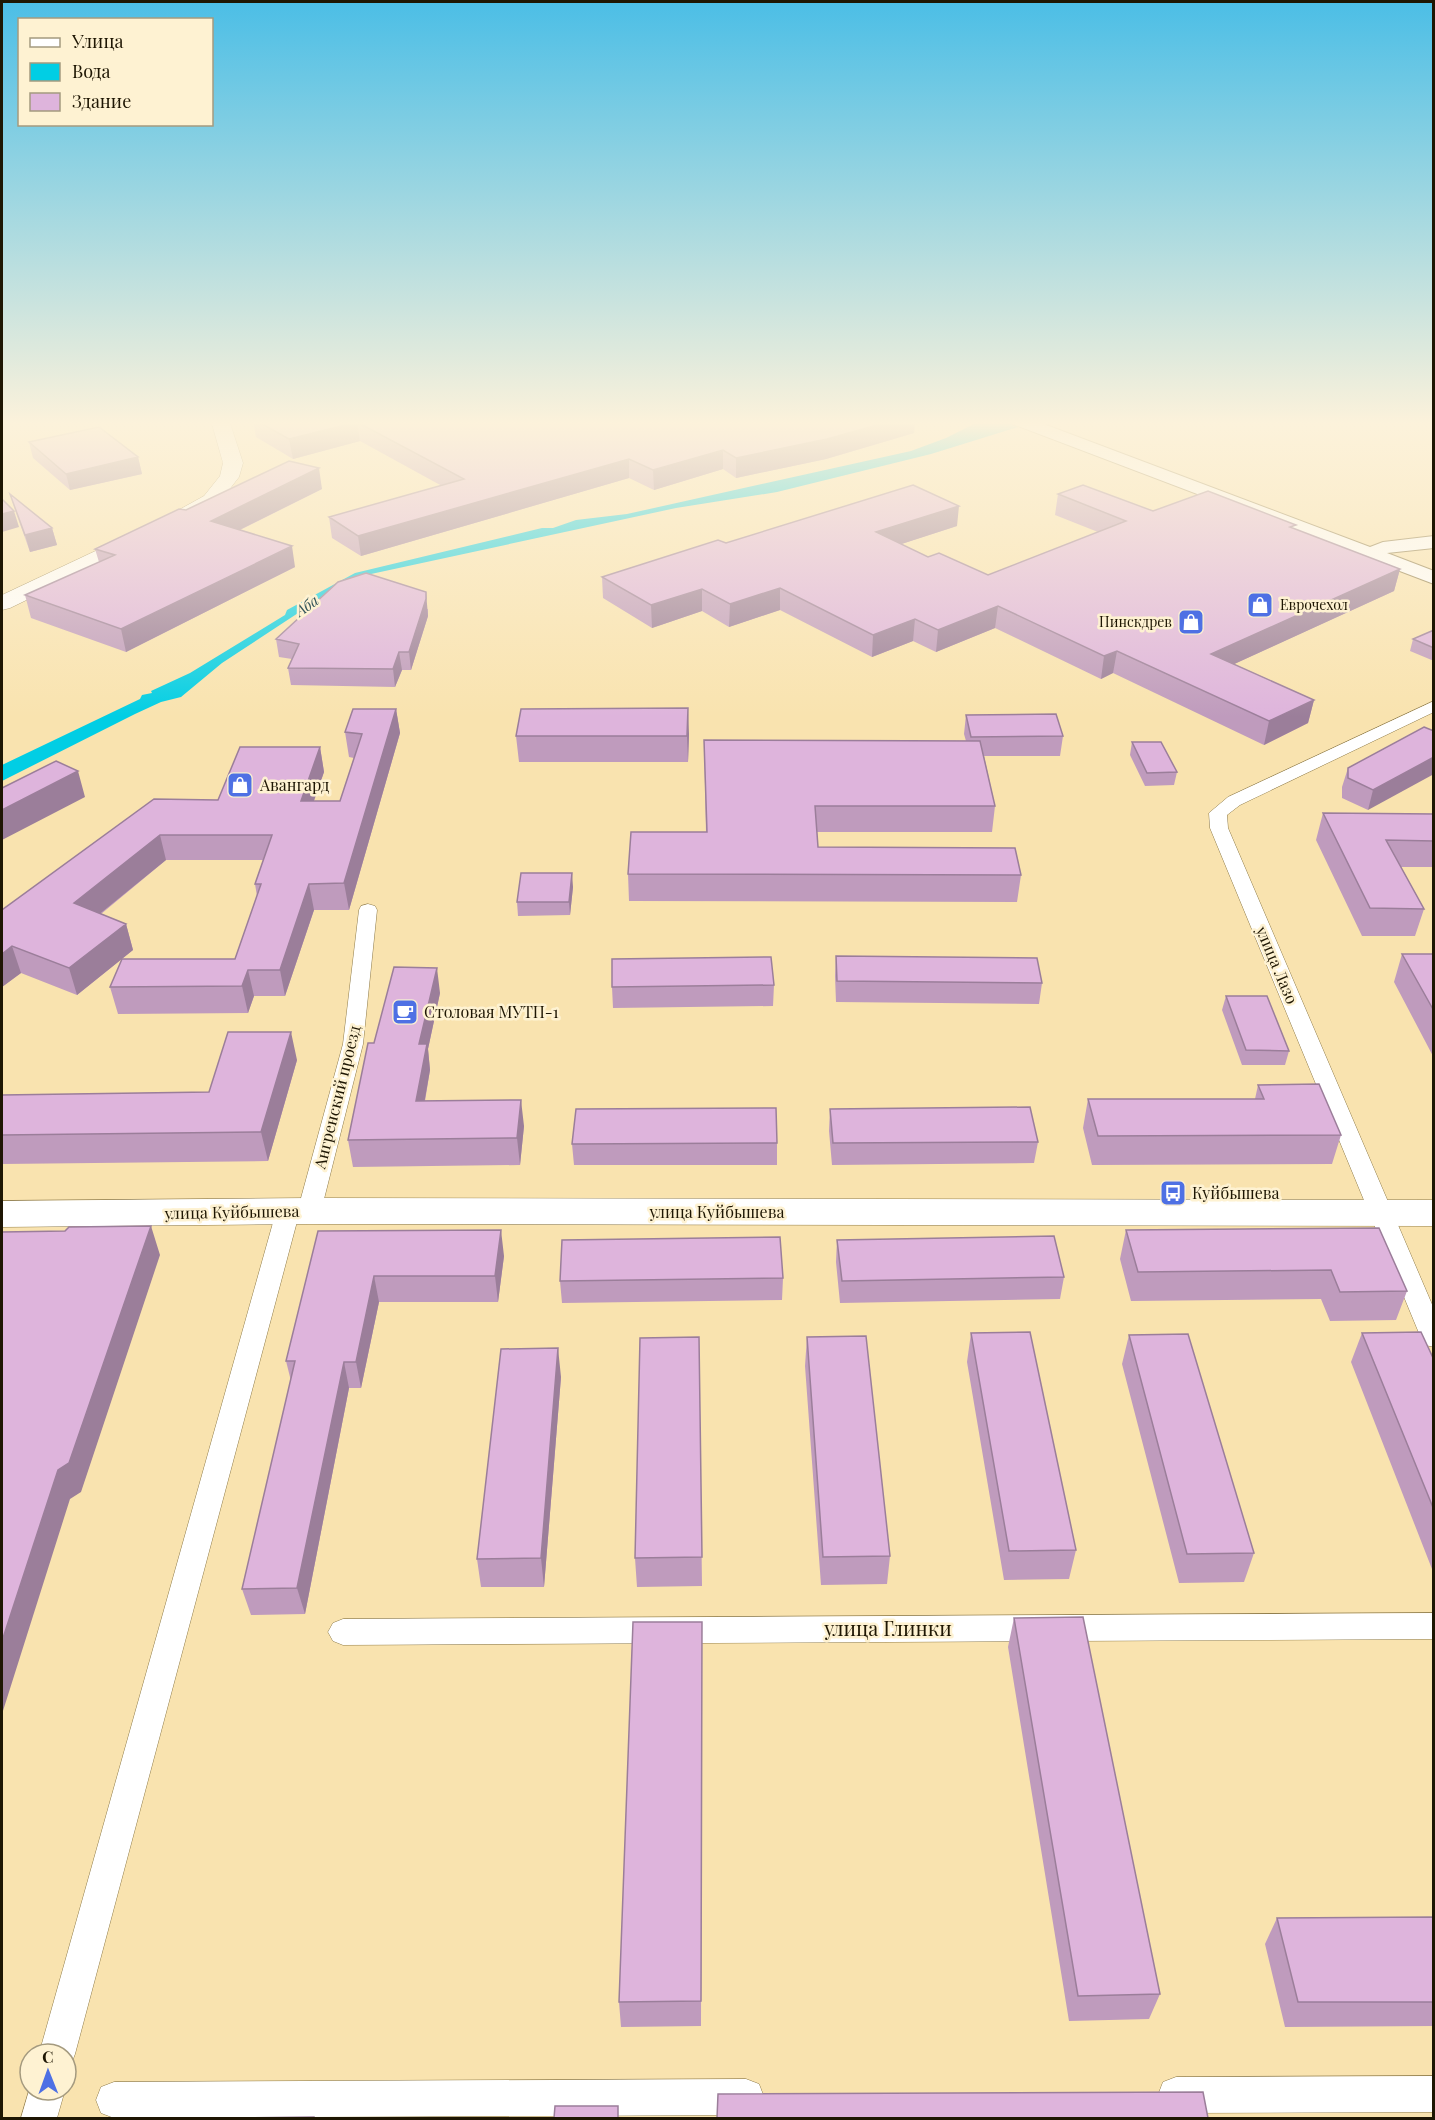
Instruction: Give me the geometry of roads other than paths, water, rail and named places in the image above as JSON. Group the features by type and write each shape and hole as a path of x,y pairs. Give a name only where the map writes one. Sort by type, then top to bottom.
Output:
{"main road":[{"path":"2,603 177,519"},
{"path":"1294,519 1376,551 1434,578"},
{"path":"1376,551 1434,542"},
{"path":"1376,551 1434,567"},
{"name":"улица Куйбышева","path":"2,1214 1434,1213"}],"street":[{"name":"улица Лазо","path":"1434,706 1234,801 1218,813 1219,828 1434,1338"},
{"name":"Ангренский проезд","path":"60,2042 298,1212 354,1044 368,910"},
{"name":"улица Глинки","path":"343,1632 1434,1626"},
{"path":"1148,2095 1434,2094"},
{"path":"114,2100 780,2096"},
{"path":"39,2118 44,2102"}],"water":[{"name":"Аба","path":"625,519 371,574 341,586 222,663 181,697 161,702 135,714 2,781 2,765 190,673 285,615 287,610 355,573 542,528 553,528 576,520"}],"place":[{"name":"Еврочехол","path":"1260,605"},
{"name":"Пинскдрев","path":"1191,622"},
{"name":"Авангард","path":"240,785"},
{"name":"Столовая МУТП-1","path":"405,1012"},
{"name":"Куйбышева","path":"1173,1193"}]}
